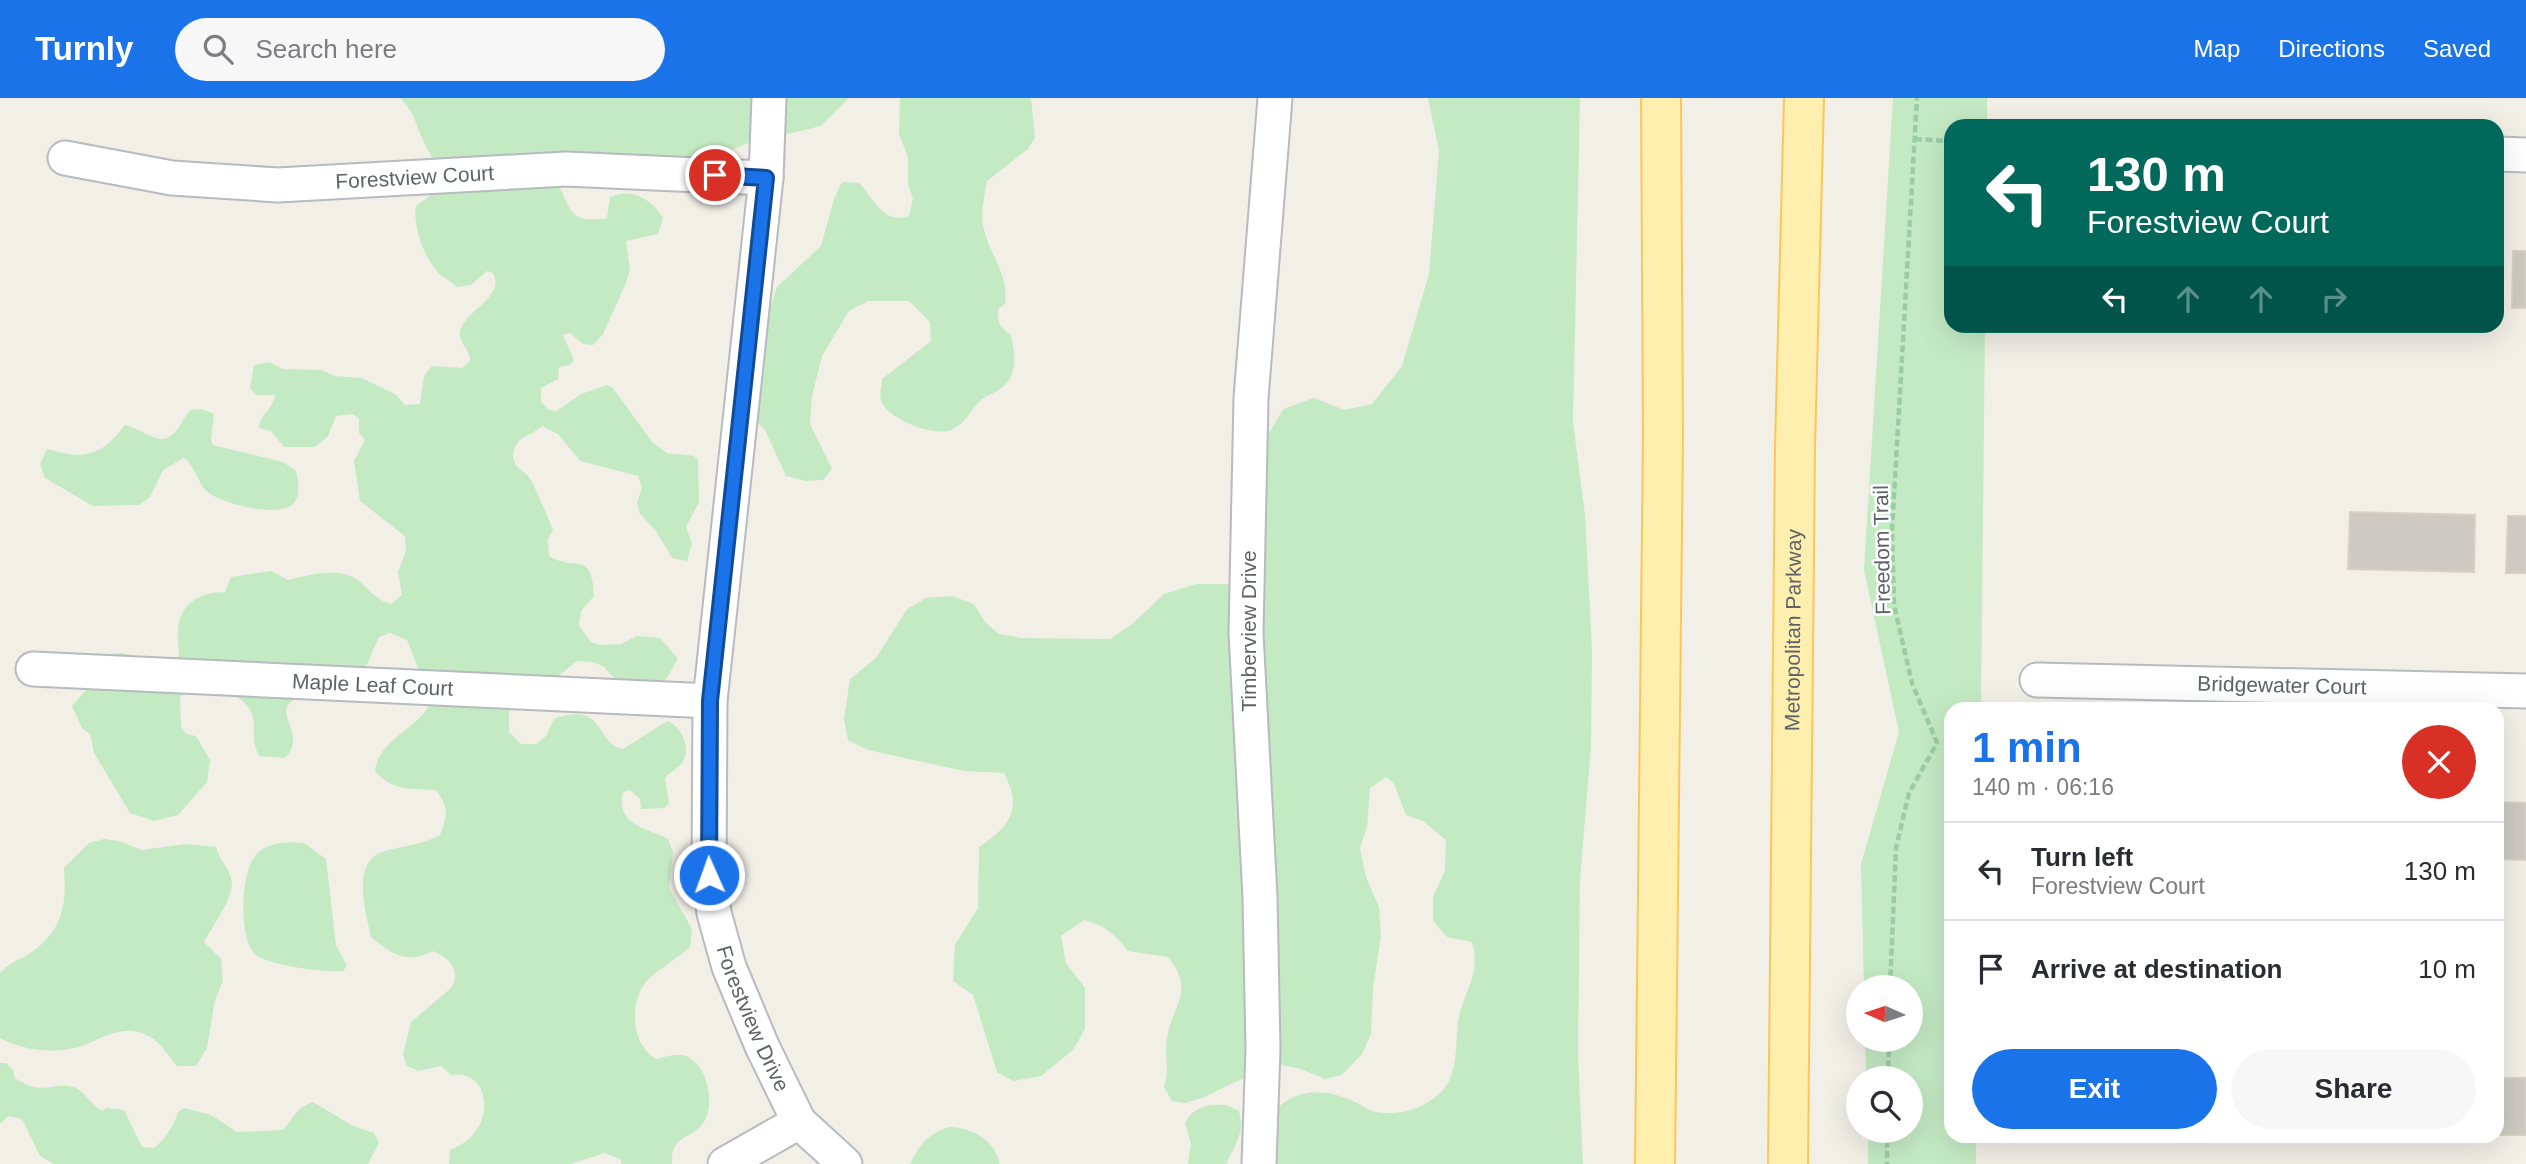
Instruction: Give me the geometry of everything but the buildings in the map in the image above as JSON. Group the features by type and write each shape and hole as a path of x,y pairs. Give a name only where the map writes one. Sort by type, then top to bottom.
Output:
{"main road":[{"path":"1655,1164 1663,436 1661,98"},
{"name":"Metropolitan Parkway","path":"1788,1164 1795,447 1804,98"}],"street":[{"name":"Forestview Drive","path":"769,98 766,178 710,701 708,842 714,913 729,967 799,1122 845,1164"},
{"name":"Timberview Drive","path":"1259,1164 1263,1049 1260,897 1246,633 1251,398 1275,98"},
{"path":"2504,154 2526,155"},
{"name":"Forestview Court","path":"65,158 172,178 278,185 566,169 766,178"},
{"name":"Maple Leaf Court","path":"33,669 710,701"},
{"name":"Bridgewater Court","path":"2037,680 2526,691"},
{"path":"725,1164 799,1122"}],"path":[{"name":"Freedom Trail","path":"1891,975 1896,848 1909,793 1937,743 1912,683 1894,605 1892,531 1917,98"},
{"path":"1915,139 1944,141"},
{"path":"1887,1143 1887,1164"}],"green space":[{"path":"400,98 849,98 821,126 749,143 718,155 636,163 556,182 572,212 584,219 607,218 610,197 626,193 647,200 663,218 658,234 626,241 630,270 603,334 593,345 583,344 570,333 563,335 574,360 570,365 559,367 558,379 541,388 541,402 549,410 557,411 581,394 607,385 613,388 652,442 667,453 694,456 698,460 699,502 686,527 692,543 687,561 672,558 656,531 640,514 637,503 642,487 638,476 580,461 558,434 542,426 521,439 515,446 513,459 530,479 553,530 548,539 549,556 586,567 593,581 594,596 581,611 579,626 591,642 600,645 621,644 637,636 660,638 678,659 665,681 651,692 624,689 603,666 592,662 577,661 553,680 530,685 514,674 496,677 502,702 509,709 509,732 521,744 536,744 546,736 554,719 571,715 583,715 591,719 607,740 623,749 667,721 677,728 684,739 685,757 665,778 669,803 665,808 641,809 640,799 630,790 623,792 622,803 624,812 634,823 668,839 673,852 669,888 692,929 690,947 643,986 635,1015 638,1036 648,1053 656,1059 676,1055 688,1057 700,1068 707,1085 709,1104 705,1120 675,1147 672,1164 622,1164 620,1159 605,1153 570,1164 449,1164 450,1150 466,1141 477,1130 483,1116 481,1090 475,1081 464,1075 451,1075 441,1066 418,1071 407,1066 403,1055 411,1022 451,988 454,970 444,957 432,951 415,957 400,956 371,937 364,903 364,878 366,867 372,858 382,852 440,835 446,817 445,807 436,790 395,786 375,771 384,750 425,712 431,702 407,640 390,633 379,637 361,678 312,691 289,704 287,715 293,742 285,758 259,756 252,714 248,706 233,695 195,687 180,697 181,726 186,734 196,736 210,760 207,782 178,815 154,821 130,813 94,753 90,734 82,728 72,706 96,679 105,656 126,654 144,666 177,665 178,631 182,613 200,597 225,592 231,577 271,571 288,580 334,573 351,576 378,598 391,604 402,595 398,572 406,551 405,536 360,501 354,461 365,440 359,433 359,419 353,414 336,416 328,436 315,447 284,447 271,431 259,428 275,395 256,395 250,388 254,365 269,362 283,369 321,370 335,376 361,378 395,394 405,405 420,404 424,376 432,366 462,368 470,361 460,331 469,316 490,296 496,282 493,273 487,271 471,285 457,287 437,271 426,254 418,234 416,206 445,185 411,113"},
{"path":"900,98 1031,98 1035,138 1028,149 987,181 982,212 984,230 1002,275 1006,294 1005,304 998,309 998,318 1002,327 1011,335 1013,371 1006,384 981,400 965,420 951,430 943,432 923,429 901,420 885,407 881,400 882,379 931,341 930,322 909,301 868,301 849,311 822,356 812,396 810,424 832,469 823,480 806,481 786,476 765,430 751,417 755,328 770,309 777,287 821,246 834,199 842,182 859,183 880,208 892,217 909,216 913,199 908,184 908,157 899,134"},
{"path":"1428,98 1580,98 1573,422 1585,515 1592,650 1591,746 1580,880 1578,1054 1583,1164 1250,1164 1270,1116 1294,1097 1314,1092 1325,1093 1346,1098 1374,1111 1394,1113 1423,1105 1444,1089 1453,1071 1460,1012 1475,964 1472,942 1447,937 1433,921 1433,897 1445,870 1446,840 1423,821 1406,815 1394,784 1386,777 1370,788 1367,827 1360,848 1366,877 1379,907 1381,935 1373,989 1371,1034 1362,1054 1342,1075 1325,1079 1298,1068 1273,1064 1204,1097 1186,1103 1172,1101 1164,1087 1167,1075 1167,1038 1181,989 1176,969 1168,957 1128,951 1109,931 1084,920 1061,936 1066,963 1085,988 1085,1029 1073,1050 1041,1076 1013,1081 997,1072 973,995 953,981 955,945 978,908 979,847 1006,824 1013,807 1010,786 1004,773 964,771 868,750 848,740 844,719 850,679 876,658 907,609 926,598 952,596 974,604 985,622 999,634 1022,638 1110,639 1132,624 1164,594 1196,584 1239,584 1269,433 1283,409 1314,398 1344,410 1372,404 1402,366 1429,274 1439,151"},
{"path":"1893,98 1987,98 1987,119 1944,119 1944,333 1985,333 1981,702 1944,702 1944,1143 1976,1143 1976,1164 1868,1164 1868,1143 1923,1143 1923,1066 1866,1066 1865,1052 1923,1052 1923,975 1864,975 1861,864 1899,732 1864,570"},
{"path":"201,409 214,414 211,440 213,445 283,462 296,471 298,492 294,503 287,508 265,510 216,497 205,489 192,466 184,458 163,470 150,497 139,505 93,506 45,478 40,464 47,449 82,455 91,453 108,444 125,425 156,438 168,438 190,410"},
{"path":"104,839 119,841 142,850 186,844 216,847 230,874 232,885 227,901 204,942 221,959 223,981 215,1000 207,1048 196,1066 177,1066 152,1038 130,1031 109,1034 79,1047 60,1050 25,1047 0,1038 0,973 48,938 63,907 64,868 89,843"},
{"path":"289,842 304,843 326,859 336,945 347,966 343,971 271,962 255,954 250,946 243,905 250,864 262,849"},
{"path":"0,1063 6,1063 13,1070 15,1078 25,1084 41,1088 76,1088 102,1111 107,1108 124,1110 142,1147 154,1148 172,1127 178,1112 184,1108 211,1115 237,1132 283,1130 300,1108 313,1102 353,1126 374,1133 379,1143 368,1164 54,1164 40,1156 22,1119 8,1116 0,1124"},
{"path":"1226,1105 1239,1111 1241,1127 1226,1164 1188,1164 1191,1144 1185,1123 1188,1118 1202,1108"},
{"path":"949,1127 981,1136 993,1148 1000,1164 910,1164 925,1141"}],"route":[{"path":"709,875 710,701 766,178 715,175"}]}
